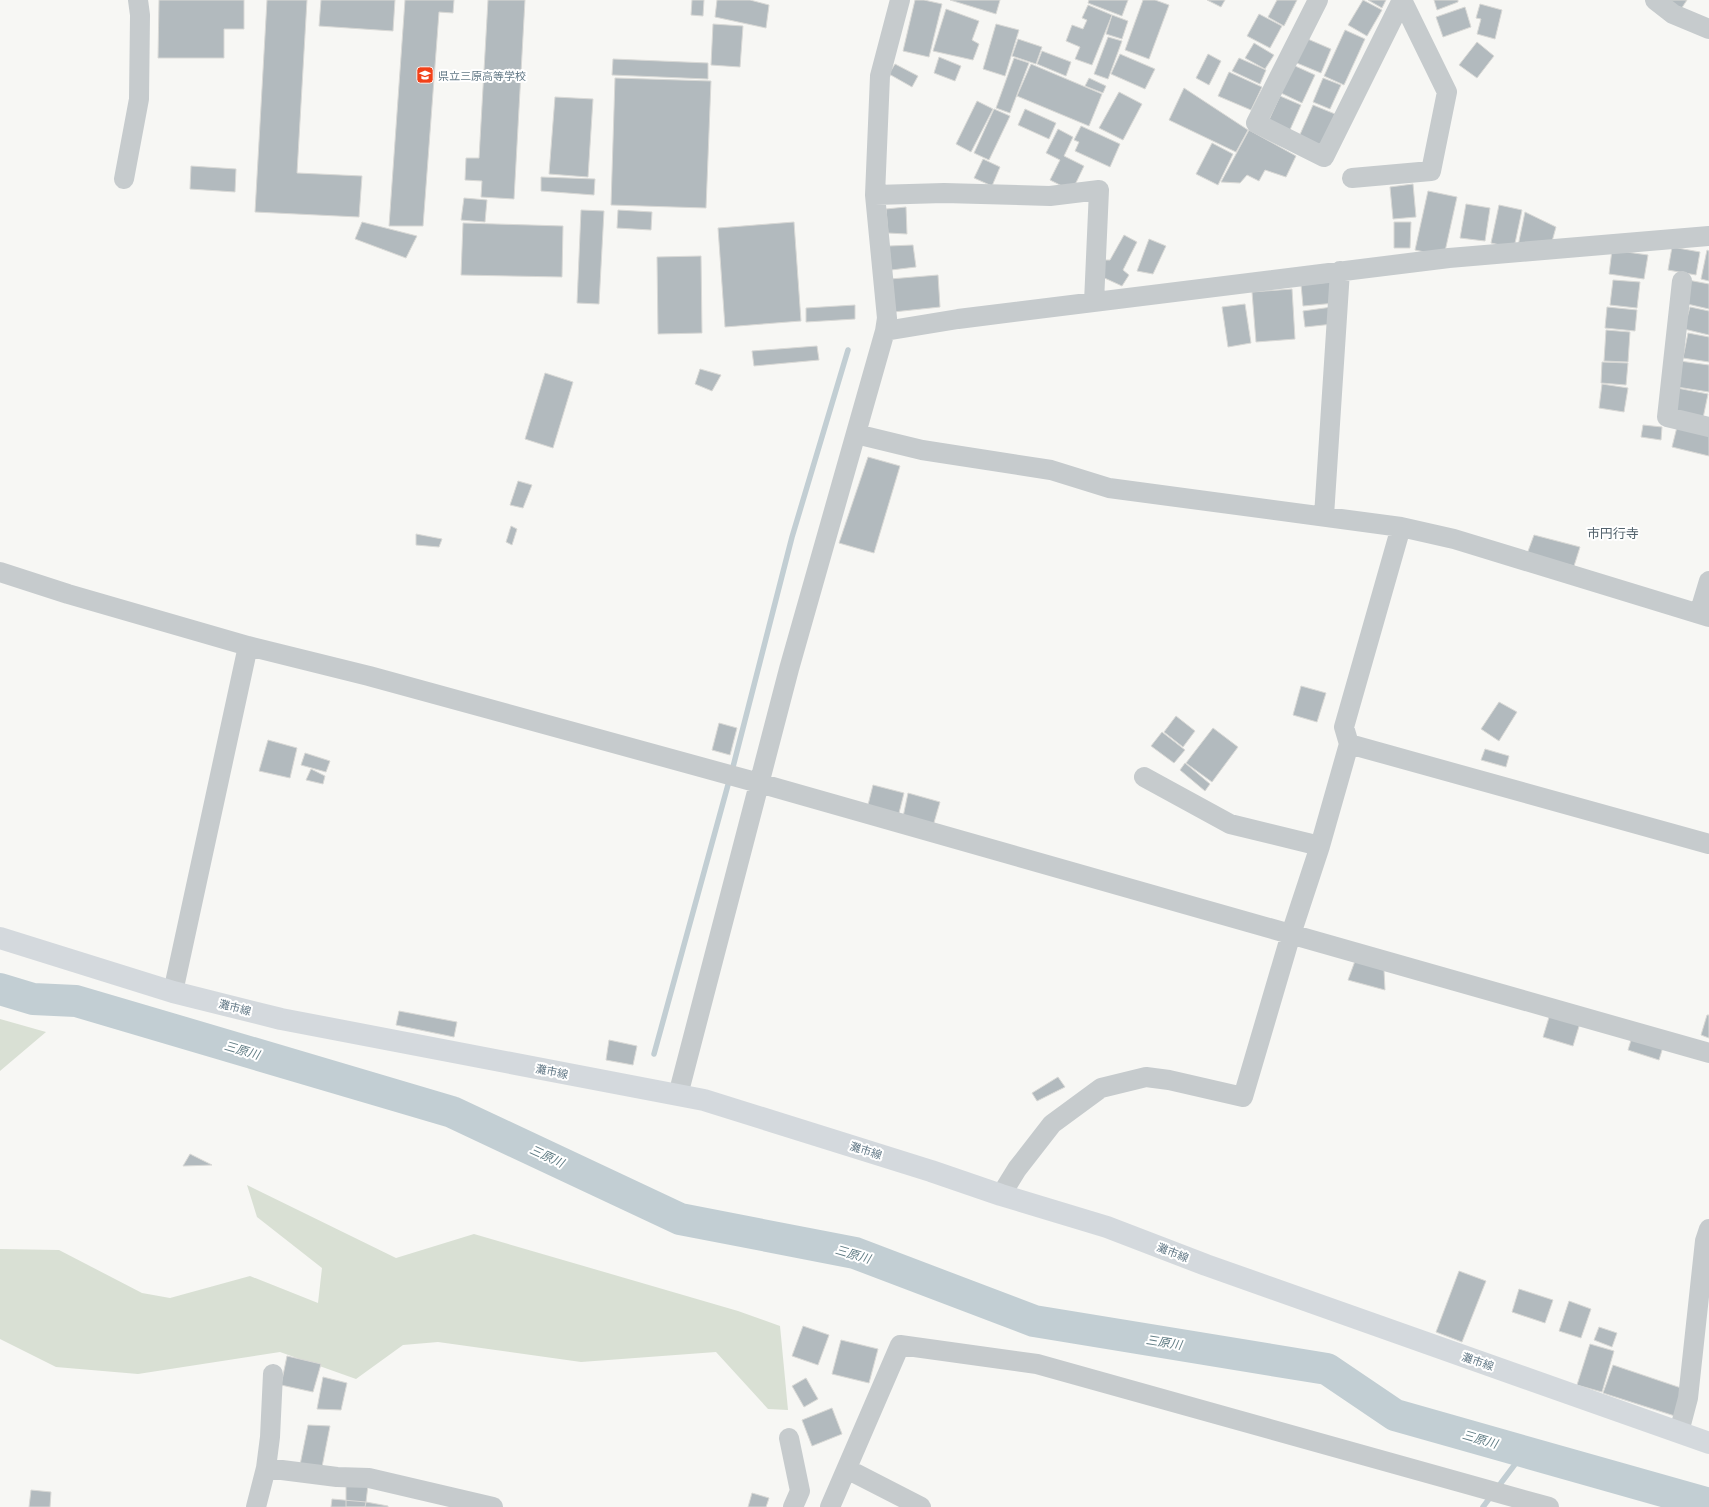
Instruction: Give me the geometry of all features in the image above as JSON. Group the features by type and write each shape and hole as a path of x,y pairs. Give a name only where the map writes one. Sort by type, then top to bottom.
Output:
{"main road":[{"name":"灘市線","path":"0,938 173,992 281,1019 704,1100 1107,1227 1214,1268 1709,1443"}],"street":[{"path":"124,179 139,99 140,15 138,0"},
{"path":"678,1095 789,668 885,331 887,318 875,195 880,76 900,0"},
{"path":"1318,0 1256,123 1324,157 1402,0"},
{"path":"1352,178 1431,171 1446,92 1402,0"},
{"path":"1655,0 1673,14 1709,29"},
{"path":"875,195 944,193 1050,196 1099,190 1094,302"},
{"path":"885,331 958,319 1449,258 1709,236"},
{"path":"1324,516 1340,272"},
{"path":"1682,281 1667,417 1709,427"},
{"path":"856,434 922,450 1051,470 1108,488 1401,527 1454,539 1704,616 1709,581"},
{"path":"1001,1194 1017,1169 1052,1124 1101,1088 1146,1077 1170,1080 1243,1097 1291,934 1320,846 1349,744 1344,727 1401,527"},
{"path":"0,572 68,594 248,646 369,676 758,783 1709,1053"},
{"path":"173,992 248,646"},
{"path":"1349,744 1709,844"},
{"path":"1144,777 1230,824 1320,846"},
{"path":"1679,1432 1688,1398 1705,1241 1709,1229"},
{"path":"830,1507 900,1345 1037,1364 1549,1507"},
{"path":"256,1507 266,1468 270,1437 273,1374"},
{"path":"789,1438 800,1491 793,1507"},
{"path":"266,1468 337,1477 369,1478 493,1507"},
{"path":"847,1469 921,1507"}],"shaded area":[{"path":"0,1019 46,1032 0,1071"},
{"path":"247,1185 396,1258 474,1234 738,1311 780,1326 788,1410 768,1409 716,1352 581,1362 438,1342 403,1345 356,1379 280,1352 138,1374 56,1367 0,1339 0,1249 59,1250 142,1293 170,1298 250,1276 318,1303 322,1268 257,1217"}],"building":[{"path":"159,0 244,0 244,29 224,29 224,58 158,58"},
{"path":"267,0 307,0 297,173 362,176 359,217 255,212"},
{"path":"321,0 395,0 393,31 319,26"},
{"path":"405,0 454,0 453,13 439,12 423,226 389,226"},
{"path":"488,0 525,0 514,199 481,197 482,181 465,180 466,158 479,158"},
{"path":"692,0 704,0 703,16 691,15"},
{"path":"717,0 750,0 769,5 766,28 715,17"},
{"path":"915,0 924,0 942,4 929,57 903,51"},
{"path":"950,0 1000,0 996,14"},
{"path":"1089,0 1128,0 1122,16 1088,3"},
{"path":"1143,0 1155,0 1169,5 1149,59 1125,50"},
{"path":"1207,0 1225,0 1221,7"},
{"path":"1277,0 1297,0 1284,26 1268,17"},
{"path":"1363,0 1382,10 1367,36 1348,25"},
{"path":"1368,0 1386,0 1382,8"},
{"path":"1434,0 1458,0 1458,2 1437,10"},
{"path":"1667,0 1687,0 1681,9"},
{"path":"1480,4 1502,10 1495,39 1477,34 1481,19 1476,18"},
{"path":"1088,5 1112,15 1092,65 1075,59 1080,47 1066,41 1072,25 1083,29 1087,20 1082,18"},
{"path":"1465,7 1471,27 1443,37 1436,17"},
{"path":"946,9 979,21 972,40 979,44 973,60 933,51"},
{"path":"1259,14 1282,26 1270,48 1247,36"},
{"path":"1112,15 1128,21 1122,39 1106,34"},
{"path":"713,24 743,26 740,67 711,65"},
{"path":"996,24 1019,30 1005,76 983,69"},
{"path":"1345,30 1365,39 1344,85 1324,76"},
{"path":"1108,37 1122,41 1108,79 1094,74"},
{"path":"1303,37 1331,49 1321,73 1292,61"},
{"path":"1018,39 1042,47 1036,64 1012,56"},
{"path":"1477,42 1494,56 1477,78 1459,65"},
{"path":"1254,43 1274,55 1265,69 1245,58"},
{"path":"1042,51 1071,62 1066,76 1037,64"},
{"path":"1120,54 1155,69 1145,89 1111,74"},
{"path":"1208,54 1221,61 1209,85 1196,78"},
{"path":"939,57 961,66 955,81 934,73"},
{"path":"1014,58 1029,63 1010,113 996,108"},
{"path":"1239,58 1266,70 1260,84 1232,71"},
{"path":"613,59 708,63 708,79 612,75"},
{"path":"895,64 918,76 912,87 889,74"},
{"path":"1031,64 1102,94 1089,126 1017,96"},
{"path":"1293,65 1315,75 1302,103 1281,93"},
{"path":"1229,72 1262,87 1251,110 1218,96"},
{"path":"615,78 711,81 706,208 611,205"},
{"path":"1089,78 1106,86 1103,93 1085,86"},
{"path":"1323,78 1341,85 1330,109 1313,102"},
{"path":"1184,88 1248,130 1236,152 1169,120"},
{"path":"1119,92 1142,104 1123,140 1099,128"},
{"path":"1280,96 1301,105 1289,132 1268,122"},
{"path":"555,97 593,99 588,177 549,174"},
{"path":"977,101 993,109 971,152 956,144"},
{"path":"1313,105 1335,114 1320,149 1298,139"},
{"path":"994,109 1010,116 989,160 974,153"},
{"path":"1025,109 1056,123 1049,139 1018,125"},
{"path":"1081,126 1120,144 1110,167 1075,151 1079,142 1074,140"},
{"path":"1058,129 1073,137 1064,156 1084,166 1072,191 1050,180 1060,160 1046,153"},
{"path":"1249,130 1296,156 1286,177 1265,170 1259,181 1247,175 1240,183 1221,182"},
{"path":"1212,143 1233,154 1218,185 1196,174"},
{"path":"983,159 1000,167 992,186 974,178"},
{"path":"191,166 236,169 235,192 190,189"},
{"path":"541,177 595,179 594,195 541,191"},
{"path":"1413,184 1416,217 1393,219 1390,187"},
{"path":"1428,191 1457,197 1444,256 1415,250"},
{"path":"464,198 487,200 485,222 461,220"},
{"path":"1466,204 1490,208 1485,241 1460,238"},
{"path":"1499,205 1522,210 1514,248 1491,243"},
{"path":"906,207 907,234 888,233 886,209"},
{"path":"581,210 604,211 599,304 577,303"},
{"path":"618,210 652,212 651,230 617,228"},
{"path":"1525,212 1556,227 1551,245 1518,246"},
{"path":"362,222 417,236 406,258 355,239"},
{"path":"794,222 801,321 725,327 718,228"},
{"path":"1394,222 1411,222 1410,248 1394,248"},
{"path":"463,223 563,226 562,277 461,275"},
{"path":"1124,235 1137,242 1123,270 1129,275 1122,286 1098,275 1102,260 1110,260"},
{"path":"1149,239 1166,246 1153,274 1137,271"},
{"path":"913,245 916,267 891,270 889,246"},
{"path":"1672,247 1700,252 1696,275 1668,270"},
{"path":"1612,250 1648,255 1644,279 1609,274"},
{"path":"1707,250 1709,251 1709,281 1701,279"},
{"path":"701,256 702,333 658,334 657,257"},
{"path":"938,275 940,307 893,312 890,279"},
{"path":"1613,280 1640,282 1637,308 1610,305"},
{"path":"1688,280 1709,284 1709,309 1683,303"},
{"path":"1334,282 1336,303 1303,306 1301,284"},
{"path":"1292,289 1295,339 1256,342 1252,292"},
{"path":"1245,304 1251,343 1228,347 1222,307"},
{"path":"855,305 855,319 806,322 806,308"},
{"path":"1332,307 1333,324 1305,327 1303,311"},
{"path":"1607,307 1637,310 1635,331 1605,328"},
{"path":"1690,307 1709,311 1709,335 1684,329"},
{"path":"1606,330 1630,332 1628,362 1604,361"},
{"path":"1688,333 1709,337 1709,362 1683,358"},
{"path":"817,346 819,360 754,366 752,351"},
{"path":"1680,361 1709,365 1709,392 1677,387"},
{"path":"1602,362 1628,363 1626,385 1601,383"},
{"path":"700,369 721,375 712,391 695,384"},
{"path":"545,373 573,382 553,448 525,439"},
{"path":"1602,384 1628,388 1624,412 1599,408"},
{"path":"1677,388 1708,394 1703,418 1672,412"},
{"path":"1643,425 1662,427 1661,440 1641,437"},
{"path":"1677,427 1709,433 1709,456 1672,447"},
{"path":"868,457 900,466 874,553 839,543"},
{"path":"518,481 532,485 523,508 510,505"},
{"path":"511,526 517,529 512,545 506,542"},
{"path":"416,534 442,539 439,547 416,545"},
{"path":"1534,535 1580,547 1574,566 1527,554"},
{"path":"1301,686 1326,693 1317,722 1293,715"},
{"path":"1499,702 1517,712 1499,741 1481,729"},
{"path":"1176,716 1195,731 1183,747 1164,732"},
{"path":"719,723 737,728 730,755 712,750"},
{"path":"1213,728 1238,747 1212,782 1186,763"},
{"path":"1162,732 1185,750 1174,763 1151,746"},
{"path":"268,740 297,748 290,778 259,771"},
{"path":"1485,749 1509,756 1506,767 1481,760"},
{"path":"305,753 330,761 326,772 301,765"},
{"path":"1185,763 1210,784 1205,791 1180,770"},
{"path":"311,769 325,776 323,784 306,780"},
{"path":"873,785 904,793 898,817 867,809"},
{"path":"908,793 940,802 933,826 903,817"},
{"path":"1355,961 1384,970 1385,990 1348,980"},
{"path":"399,1011 457,1022 454,1037 396,1025"},
{"path":"1550,1014 1580,1023 1573,1046 1543,1037"},
{"path":"1707,1015 1709,1015 1709,1038 1701,1035"},
{"path":"1632,1037 1663,1047 1659,1060 1628,1050"},
{"path":"609,1040 637,1046 633,1065 606,1060"},
{"path":"1058,1077 1065,1087 1037,1101 1032,1093"},
{"path":"190,1154 212,1165 183,1166"},
{"path":"1459,1271 1486,1281 1462,1342 1436,1332"},
{"path":"1519,1289 1553,1300 1545,1323 1512,1312"},
{"path":"1569,1301 1591,1309 1581,1338 1559,1331"},
{"path":"803,1326 829,1335 818,1365 792,1356"},
{"path":"1599,1327 1617,1333 1612,1347 1594,1340"},
{"path":"841,1340 878,1349 869,1383 832,1374"},
{"path":"1590,1344 1614,1351 1602,1392 1577,1385"},
{"path":"287,1356 321,1364 313,1392 281,1385"},
{"path":"1613,1365 1687,1390 1678,1417 1603,1393"},
{"path":"323,1377 347,1383 341,1410 317,1409"},
{"path":"806,1378 818,1399 804,1407 792,1386"},
{"path":"832,1408 842,1434 812,1446 802,1420"},
{"path":"308,1425 330,1426 321,1472 299,1470"},
{"path":"346,1483 368,1485 366,1502 388,1507 346,1507"},
{"path":"31,1490 51,1492 50,1507 29,1507"},
{"path":"752,1493 769,1498 766,1507 748,1507"},
{"path":"332,1499 366,1502 365,1507 331,1507"}],"waterway":[{"path":"654,1054 734,763 792,537 848,350"},
{"name":"三原川","path":"0,989 33,999 76,1001 452,1112 680,1219 855,1253 1034,1321 1327,1369 1395,1415 1709,1504"},
{"path":"1483,1507 1525,1451"}],"place":[{"name":"県立三原高等学校","path":"425,75"}],"district":[{"name":"市円行寺","path":"1613,533"}]}
